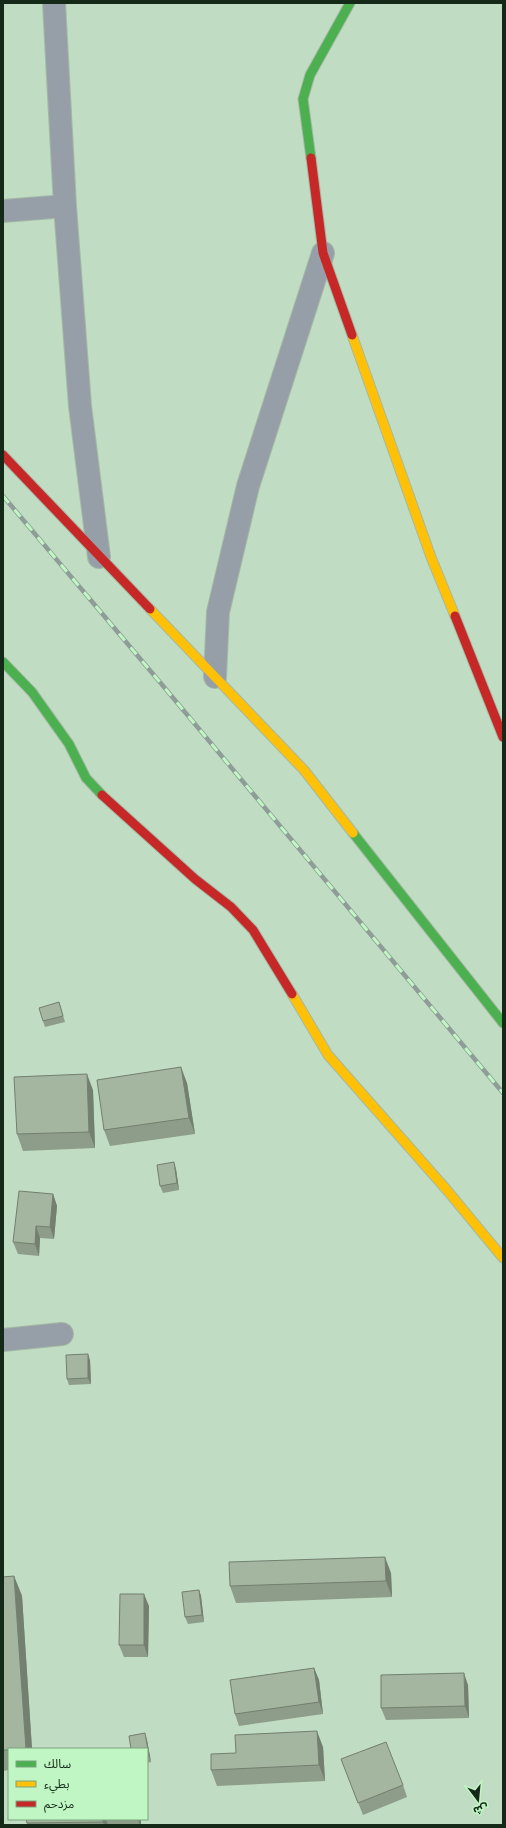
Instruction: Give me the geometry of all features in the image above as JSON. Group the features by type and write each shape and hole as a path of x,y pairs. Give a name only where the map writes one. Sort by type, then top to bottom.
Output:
{"street":[{"path":"54,3 65,206 80,406 100,557"},
{"path":"350,3 310,75 303,99 322,253 431,557 503,737"},
{"path":"3,211 65,206"},
{"path":"215,677 218,612 248,486 322,253"},
{"path":"3,455 304,770 503,1023"},
{"path":"3,662 32,692 68,744 86,778 105,798 195,880 231,907 253,930 328,1055 446,1189 503,1258"},
{"path":"3,1340 62,1334"}],"building":[{"path":"59,1002 63,1016 43,1021 39,1008"},
{"path":"181,1067 189,1118 104,1130 97,1080"},
{"path":"87,1074 89,1132 17,1134 14,1077"},
{"path":"174,1162 177,1183 160,1186 157,1165"},
{"path":"19,1191 53,1194 50,1227 36,1226 35,1244 13,1242"},
{"path":"88,1354 88,1378 67,1379 66,1355"},
{"path":"385,1557 386,1581 230,1586 229,1562"},
{"path":"14,1576 26,1748 8,1748 8,1750 3,1750 3,1577"},
{"path":"199,1590 202,1615 185,1617 182,1592"},
{"path":"120,1594 144,1594 144,1645 119,1645"},
{"path":"314,1668 319,1702 235,1714 230,1680"},
{"path":"464,1673 465,1706 381,1708 381,1675"},
{"path":"317,1731 319,1765 211,1770 211,1754 236,1753 235,1735"},
{"path":"145,1733 148,1748 131,1748 129,1736"},
{"path":"386,1742 403,1785 358,1803 341,1759"},
{"path":"26,1820 103,1820 103,1822 27,1823"}],"railway":[{"path":"3,496 503,1093"}],"traffic: fast":[{"path":"311,158 303,99 310,75 350,3"},
{"path":"3,662 32,692 69,744 86,778 102,795"},
{"path":"353,833 503,1023"}],"traffic: slow":[{"path":"352,335 431,557 455,616"},
{"path":"150,609 304,770 353,833"},
{"path":"292,994 328,1055 446,1189 503,1258"}],"traffic: jam":[{"path":"311,158 323,253 352,335"},
{"path":"3,455 150,609"},
{"path":"455,616 503,737"},
{"path":"102,795 195,879 231,907 253,930 292,994"}]}
